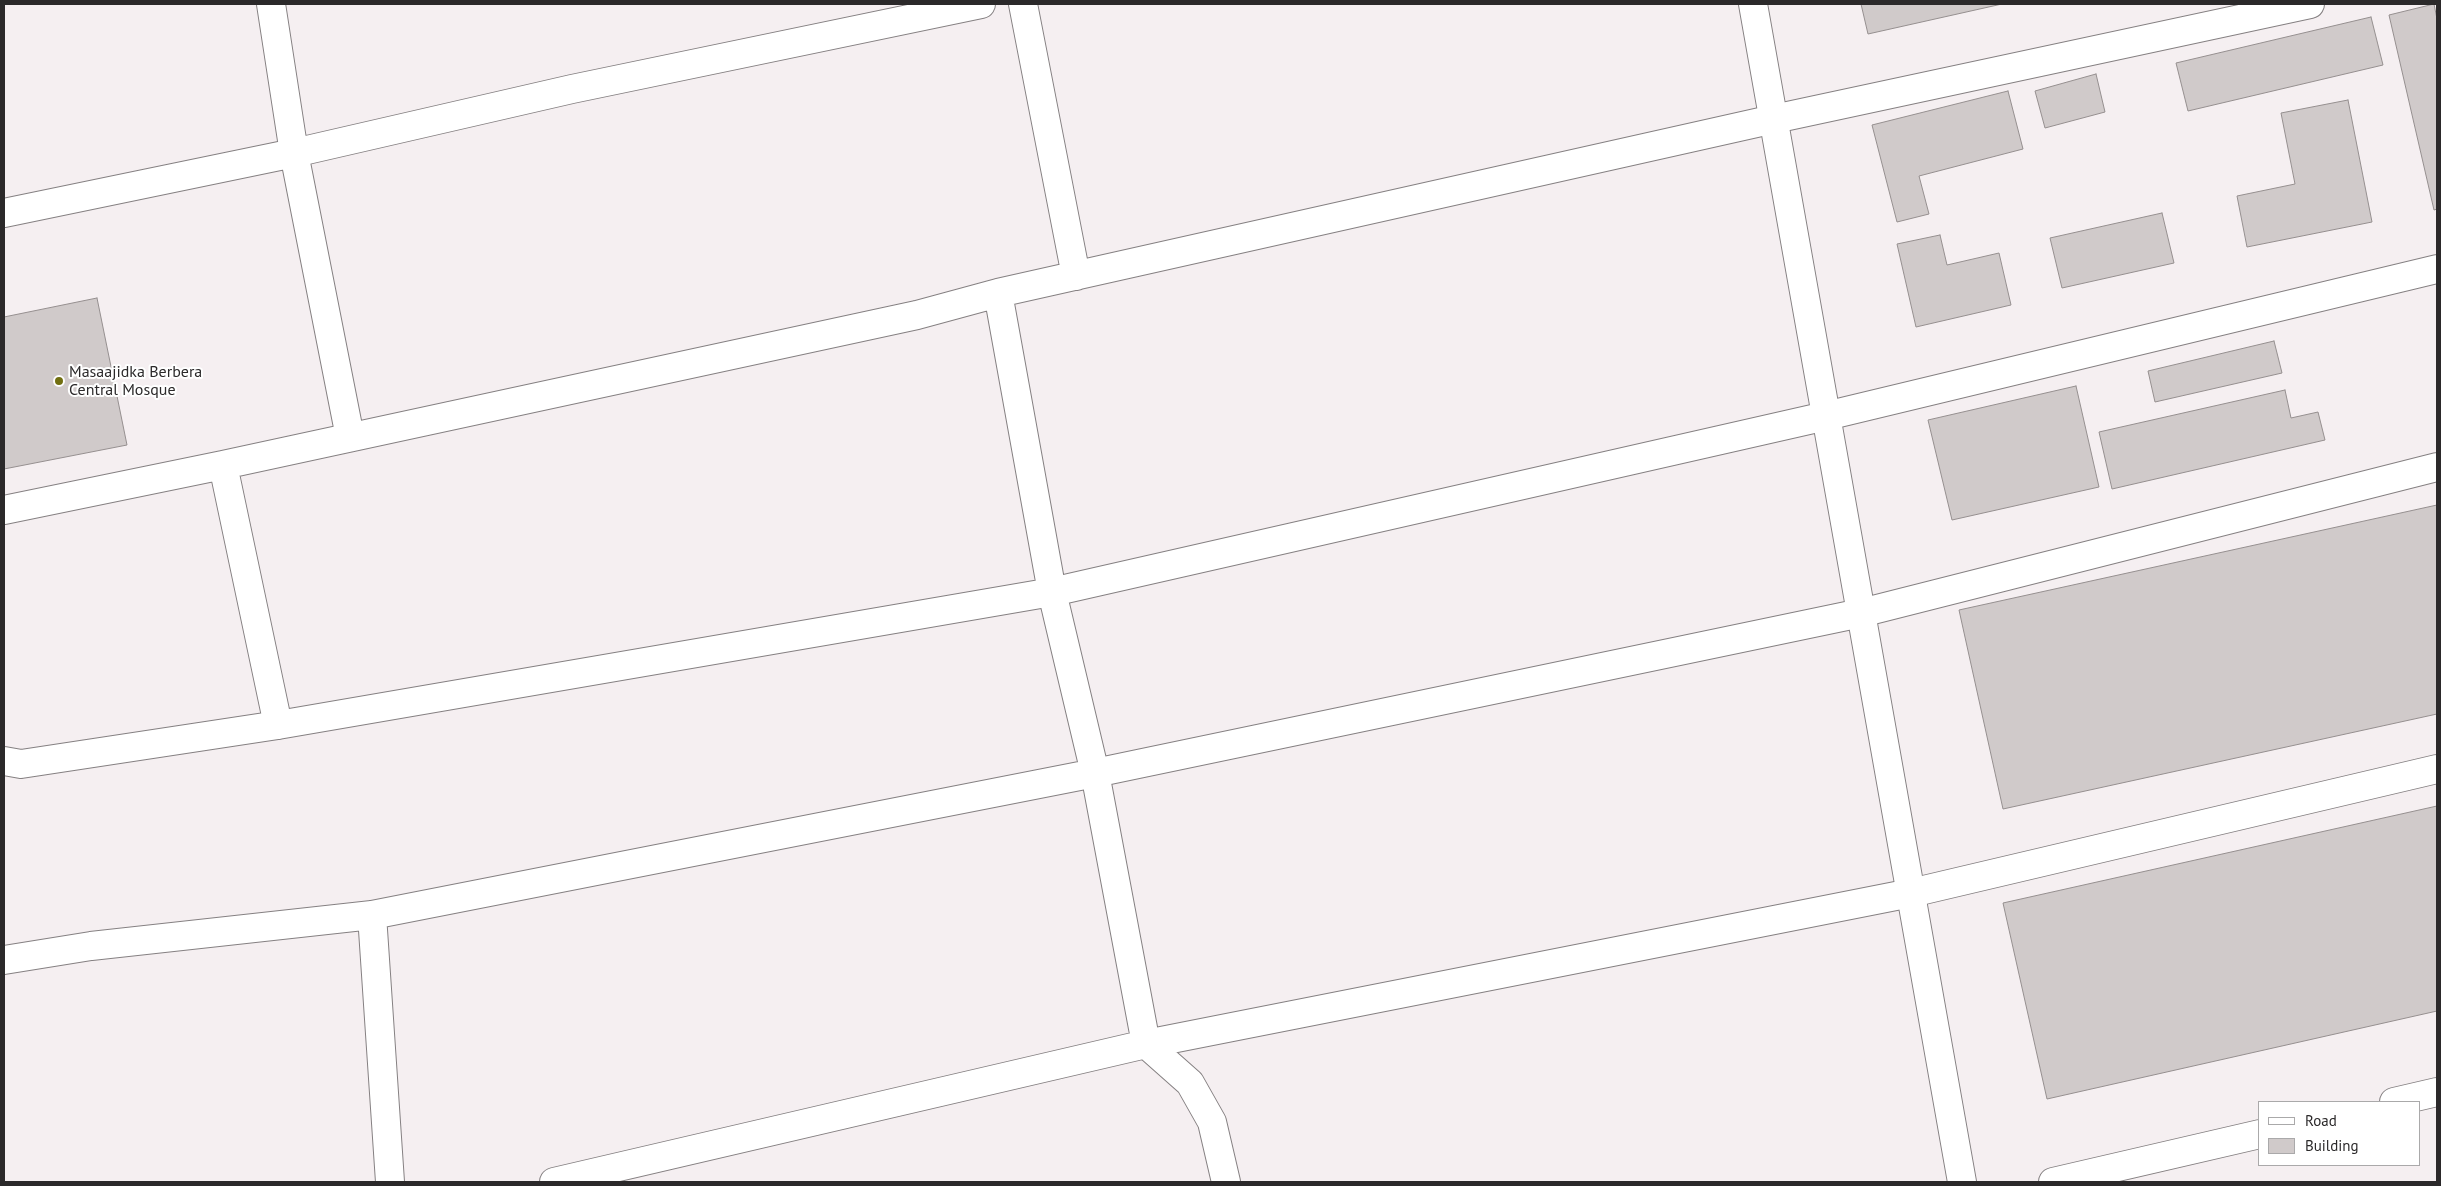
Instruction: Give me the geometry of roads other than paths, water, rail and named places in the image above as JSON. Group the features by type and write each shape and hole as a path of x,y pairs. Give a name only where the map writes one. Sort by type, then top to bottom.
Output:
{"street":[{"path":"271,4 294,153 350,437"},
{"path":"4,213 294,153 572,89 981,4"},
{"path":"1023,4 1076,276"},
{"path":"1753,4 1962,1182"},
{"path":"4,510 223,465 917,315 998,293 1774,119 2310,4"},
{"path":"4,761 22,764 278,725 1052,592 1826,416 2437,269"},
{"path":"998,293 1052,592 1095,773 1146,1044 1190,1083 1212,1122 1226,1182"},
{"path":"223,465 278,725"},
{"path":"4,960 91,946 372,916 1095,773 1861,612 2437,467"},
{"path":"554,1182 1146,1044 1911,893 2437,769"},
{"path":"372,916 390,1182"},
{"path":"2398,1101 2437,1092"},
{"path":"2053,1182 2258,1134"}],"place":[{"name":"Masaajidka Berbera Central Mosque","path":"59,381"}]}
